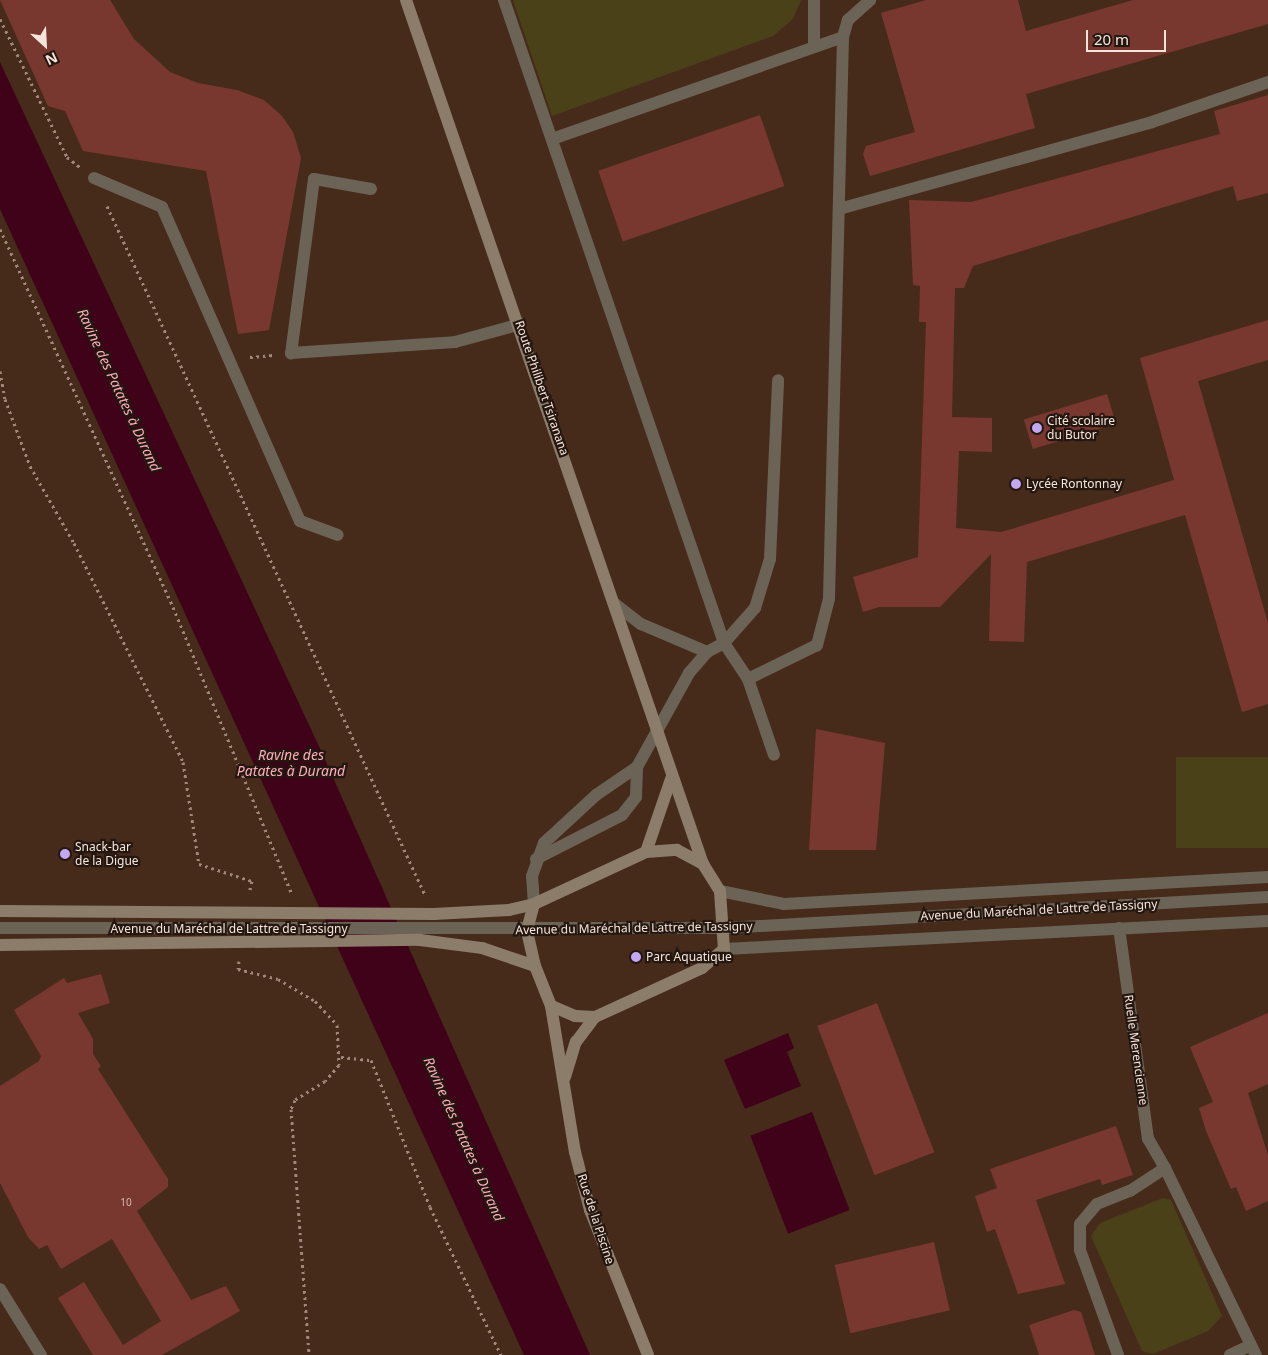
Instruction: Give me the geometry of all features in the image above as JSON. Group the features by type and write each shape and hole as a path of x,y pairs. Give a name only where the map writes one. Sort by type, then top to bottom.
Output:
{"main road":[{"name":"Route Philibert Tsiranana","path":"406,0 521,324 615,604 671,779 703,864 720,891"},
{"path":"671,779 646,852 677,850 703,864"},
{"name":"Avenue du Maréchal de Lattre de Tassigny","path":"0,911 434,914 534,904 646,852"},
{"path":"551,1006 575,1016 595,1017 702,968 724,949 725,928 720,891"},
{"path":"527,930 534,904"},
{"name":"Rue de la Piscine","path":"527,930 535,966 551,1006 554,1040 565,1077 574,1152 590,1210 648,1355"},
{"name":"Avenue du Maréchal de Lattre de Tassigny","path":"0,945 243,941 323,934 418,935 482,948 535,966"},
{"name":"Rue de la Piscine","path":"565,1077 576,1042 595,1017"}],"street":[{"path":"504,0 555,138 724,644 748,679 774,755"},
{"path":"814,0 814,47"},
{"path":"748,679 817,645 829,599 844,37 848,20 870,0"},
{"path":"555,138 844,37"},
{"path":"839,209 1152,122 1268,82"},
{"path":"94,178 162,207 300,521 338,535"},
{"path":"371,189 314,178 291,353 455,342 521,324"},
{"path":"534,904 536,859 544,844 596,795 636,767 689,673 707,652 724,644 755,608 770,559 778,380"},
{"path":"615,604 641,624 707,652"},
{"path":"536,859 622,815 636,797 636,767"},
{"name":"Avenue du Maréchal de Lattre de Tassigny","path":"720,891 784,904 1268,877"},
{"name":"Avenue du Maréchal de Lattre de Tassigny","path":"418,935 527,930 725,928 1268,897"},
{"name":"Avenue du Maréchal de Lattre de Tassigny","path":"724,949 1268,921"},
{"name":"Avenue du Maréchal de Lattre de Tassigny","path":"0,928 323,934"},
{"name":"Ruelle Merencienne","path":"1119,928 1148,1140 1165,1168 1253,1350 1230,1355"},
{"path":"1118,1355 1080,1250 1080,1224 1097,1204 1130,1191 1165,1168"},
{"path":"0,1289 5,1307 41,1355"}],"path":[{"path":"0,18 68,157 94,178 434,914"},
{"path":"0,228 173,607 300,914"},
{"path":"229,360 291,353"},
{"path":"0,371 5,399 30,466 74,543 183,762 199,864 252,881 245,914"},
{"path":"243,941 238,969 278,979 315,1001 337,1025 341,1057 325,1081 295,1100 291,1109 309,1355"},
{"path":"341,1057 371,1060 430,1207 501,1355"}],"shaded area":[{"path":"513,0 801,0 793,19 773,36 552,116"},
{"path":"1176,757 1268,757 1268,848 1176,848"},
{"path":"1163,1198 1171,1200 1222,1316 1208,1331 1153,1354 1142,1351 1091,1236 1100,1223"}],"water":[{"name":"Ravine des Patates à Durand","path":"0,62 323,755 590,1355 524,1355 0,209"},
{"path":"788,1033 794,1048 787,1052 801,1086 745,1109 724,1060"},
{"path":"812,1112 850,1210 788,1234 750,1136"}],"building":[{"path":"0,0 110,0 134,39 170,72 198,83 237,90 264,100 282,116 293,132 301,158 269,330 238,334 206,171 83,151 65,111 48,106"},
{"path":"926,0 1018,0 1026,31 1133,0 1268,0 1268,24 1026,94 1035,128 870,176 863,154 866,146 915,132 881,13"},
{"path":"1268,95 1268,193 1237,201 1233,186 973,266 964,288 955,288 952,417 992,418 992,452 959,451 956,528 1001,532 1174,480 1140,358 1268,320 1268,360 1198,381 1268,623 1268,704 1242,712 1185,515 1027,562 1024,642 989,641 991,554 940,607 879,607 863,612 853,577 918,557 926,322 919,322 920,286 913,285 909,200 971,202 1220,134 1214,111"},
{"path":"760,115 784,186 623,242 598,171"},
{"path":"1107,394 1116,424 1033,449 1024,419"},
{"path":"816,729 885,743 876,850 809,850"},
{"path":"101,974 110,1003 78,1013 93,1039 93,1054 101,1066 98,1069 168,1179 168,1187 137,1211 191,1300 226,1286 240,1311 162,1355 93,1355 58,1298 84,1282 123,1345 161,1321 112,1239 61,1269 47,1245 39,1249 28,1237 0,1183 0,1086 39,1061 41,1056 14,1010 64,978 67,983"},
{"path":"877,1003 934,1152 875,1175 817,1026"},
{"path":"1268,1013 1268,1084 1248,1093 1268,1155 1268,1201 1246,1211 1236,1187 1231,1189 1206,1131 1199,1108 1213,1102 1190,1047"},
{"path":"1116,1126 1133,1175 1102,1185 1100,1179 1036,1200 1065,1284 1018,1294 995,1229 987,1232 975,1196 997,1188 990,1169"},
{"path":"934,1242 950,1310 850,1333 835,1265"},
{"path":"1074,1310 1081,1312 1095,1355 1039,1355 1029,1325"}],"place":[{"name":"Cité scolaire du Butor","path":"1037,428"},
{"name":"Lycée Rontonnay","path":"1016,484"},
{"name":"Snack-bar de la Digue","path":"65,854"},
{"name":"Parc Aquatique","path":"636,957"}]}
